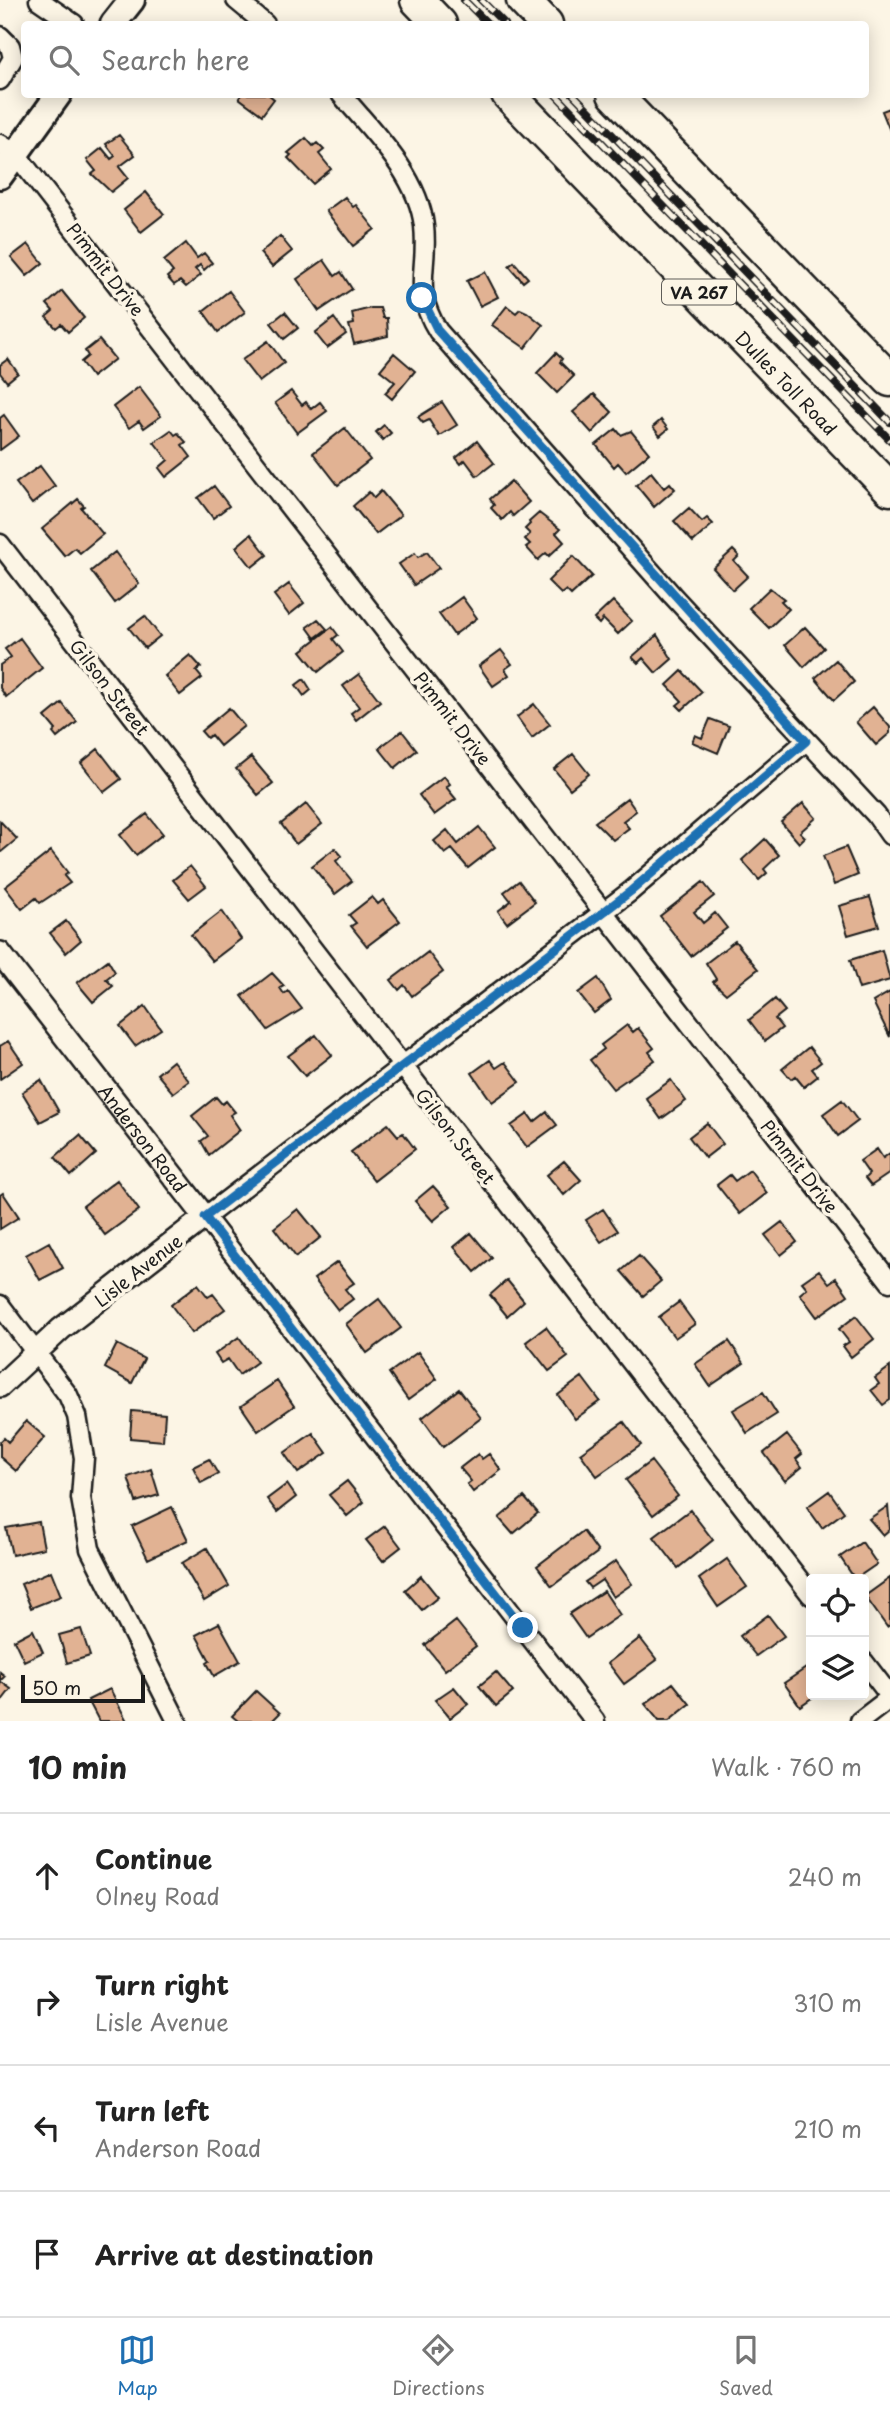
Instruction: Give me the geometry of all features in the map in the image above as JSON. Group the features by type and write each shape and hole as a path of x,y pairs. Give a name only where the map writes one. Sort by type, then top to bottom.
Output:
{"highway":[{"path":"417,0 437,21"},
{"path":"523,0 543,21"},
{"name":"Dulles Toll Road","path":"512,98 890,489"},
{"path":"618,98 890,380"}],"main road":[{"path":"115,21 132,0"},
{"path":"0,176 8,149 55,98"}],"street":[{"path":"39,0 70,21"},
{"path":"236,0 261,21"},
{"path":"0,36 10,46 13,58 0,80"},
{"path":"344,98 378,138 410,184 419,205 424,226 422,298 438,331 806,741 876,815 890,835"},
{"name":"Pimmit Drive","path":"8,149 890,1282"},
{"name":"Gilson Street","path":"0,544 806,1588"},
{"name":"Lisle Avenue","path":"0,1385 36,1352 205,1217 721,817 806,741"},
{"name":"Anderson Road","path":"0,953 595,1721"},
{"path":"0,1306 68,1395 77,1416 84,1458 81,1498 90,1549 177,1721"},
{"path":"860,1721 890,1697 869,1669"}],"building":[{"path":"239,98 273,98 262,115"},
{"path":"890,108 890,131 882,111"},
{"path":"119,135 135,155 119,167 128,178 111,192 92,174 96,171 87,160 102,148 111,159 115,156 106,144"},
{"path":"306,138 313,146 317,143 324,150 319,154 331,169 313,184 288,158 291,155 288,153"},
{"path":"146,192 164,214 141,232 124,210"},
{"path":"345,197 353,207 356,205 375,229 353,246 326,211"},
{"path":"280,236 292,251 272,267 260,253"},
{"path":"186,243 197,258 204,253 212,263 204,270 200,265 195,269 201,275 186,287 180,281 174,285 167,277 173,272 164,261"},
{"path":"28,244 43,263 27,276 11,257"},
{"path":"324,260 335,276 341,272 352,289 319,311 297,279"},
{"path":"514,262 528,278 523,282 509,266"},
{"path":"485,272 498,297 480,306 467,281"},
{"path":"62,291 84,318 68,332 61,324 56,328 46,317 53,311 47,304"},
{"path":"229,291 245,312 218,332 203,311"},
{"path":"507,306 516,313 520,309 527,312 543,325 525,348 492,325"},
{"path":"380,308 383,318 387,318 388,336 354,344 349,325 354,324 352,313"},
{"path":"285,312 298,328 284,339 271,323"},
{"path":"334,318 346,334 327,348 315,333"},
{"path":"99,340 115,359 92,377 81,362 88,356 85,351"},
{"path":"268,341 284,363 259,382 242,360"},
{"path":"394,353 415,371 392,399 385,393 395,382 380,370"},
{"path":"556,353 562,359 560,362 574,376 557,393 537,373"},
{"path":"8,359 18,373 7,382 0,373 0,365"},
{"path":"139,387 161,416 144,428 139,421 129,428 113,407"},
{"path":"291,391 302,405 306,402 311,409 320,402 327,411 297,433 275,403"},
{"path":"594,394 612,412 592,433 573,412"},
{"path":"442,402 457,425 439,436 429,420 423,423 418,417"},
{"path":"4,415 19,436 0,450 0,418"},
{"path":"661,420 668,429 660,436 653,427"},
{"path":"384,425 391,433 383,440 376,432"},
{"path":"345,428 370,460 338,485 313,453"},
{"path":"616,429 621,435 631,431 649,453 626,472 618,463 614,467 596,445"},
{"path":"171,430 186,442 182,445 191,457 166,477 159,468 168,460 154,442"},
{"path":"477,441 494,463 477,476 465,460 461,464 456,458"},
{"path":"40,466 55,486 32,504 16,483"},
{"path":"651,472 664,488 670,483 675,489 654,507 636,485"},
{"path":"511,481 529,502 513,516 510,512 502,520 491,508 494,505 490,499"},
{"path":"214,486 229,506 213,518 198,498"},
{"path":"381,491 401,515 376,534 353,506 369,492 374,498"},
{"path":"78,499 84,506 81,508 103,534 80,553 75,548 65,556 42,529"},
{"path":"689,508 702,522 707,518 713,524 693,542 674,521"},
{"path":"539,513 560,529 556,533 564,542 549,556 546,553 538,560 526,547 530,544 525,539 530,534 525,529"},
{"path":"251,534 267,555 252,567 236,547"},
{"path":"733,550 739,556 734,561 748,576 733,590 713,568"},
{"path":"115,552 139,584 115,603 91,571"},
{"path":"427,552 439,568 414,585 399,564 415,553 418,557"},
{"path":"573,556 592,576 571,595 566,590 561,594 548,581"},
{"path":"289,584 304,603 289,615 274,595"},
{"path":"770,588 784,599 781,601 789,609 769,628 749,608"},
{"path":"462,597 477,618 454,635 439,614"},
{"path":"613,601 632,621 618,634 603,619 599,624 594,619"},
{"path":"145,616 160,636 145,648 129,628"},
{"path":"318,619 327,629 315,638 307,627"},
{"path":"332,627 338,635 333,639 343,652 318,672 301,651"},
{"path":"805,627 824,648 804,667 785,645"},
{"path":"657,635 672,659 656,673 643,658 638,663 632,657"},
{"path":"20,638 42,668 6,697 0,688 0,665 11,657 5,649"},
{"path":"501,650 512,664 505,669 509,675 493,686 479,666"},
{"path":"190,655 201,667 196,671 202,678 180,695 165,676"},
{"path":"836,660 854,682 834,700 815,678"},
{"path":"682,671 702,692 682,710 677,705 682,701 667,685"},
{"path":"359,674 380,701 356,720 351,713 359,707 343,686"},
{"path":"304,679 311,690 304,696 296,685"},
{"path":"62,703 77,722 57,738 53,733 56,730 45,717"},
{"path":"534,704 550,724 532,738 517,717"},
{"path":"873,707 890,727 890,733 876,745 856,722"},
{"path":"229,708 244,726 220,746 211,735 207,738 201,731"},
{"path":"710,719 729,726 718,753 692,742 695,735 702,738"},
{"path":"402,731 417,750 395,768 379,748"},
{"path":"98,749 121,779 104,792 81,763"},
{"path":"573,754 589,774 570,789 554,769"},
{"path":"251,757 273,783 258,795 236,769"},
{"path":"444,776 450,784 446,787 456,799 434,815 419,795"},
{"path":"627,798 636,811 623,821 629,828 613,840 595,822"},
{"path":"803,803 816,818 800,832 805,837 799,843 781,822"},
{"path":"306,804 322,824 296,844 281,824"},
{"path":"147,814 163,834 136,855 120,835"},
{"path":"0,821 17,839 0,853"},
{"path":"479,827 495,847 468,868 452,849 445,854 434,841 447,830 458,844"},
{"path":"765,839 779,855 764,869 767,873 759,880 742,860"},
{"path":"846,847 858,875 834,885 823,856"},
{"path":"335,848 342,856 336,861 352,881 335,894 312,866"},
{"path":"51,851 68,873 64,876 70,883 40,903 36,898 22,909 5,887"},
{"path":"190,866 206,886 189,899 173,880"},
{"path":"519,881 535,902 507,923 498,911 511,901 504,892"},
{"path":"703,882 714,896 694,912 703,923 715,913 727,928 691,956 660,916"},
{"path":"372,897 378,904 383,900 400,921 367,946 351,926 356,923 349,915"},
{"path":"870,897 879,926 848,935 839,906"},
{"path":"222,911 241,939 212,961 191,935"},
{"path":"66,921 81,940 66,953 50,933"},
{"path":"735,941 758,969 726,994 713,982 716,979 706,963"},
{"path":"882,950 890,980 859,989 850,960"},
{"path":"428,952 443,972 412,996 404,985 399,990 391,980"},
{"path":"108,960 115,972 106,979 113,986 93,1002 77,983"},
{"path":"272,973 284,986 280,988 284,994 288,991 302,1009 268,1030 242,996"},
{"path":"598,978 611,1000 594,1013 578,993"},
{"path":"890,992 890,1037 873,1002"},
{"path":"775,999 785,1011 775,1019 782,1028 765,1041 749,1020"},
{"path":"145,1006 161,1029 135,1046 120,1026"},
{"path":"627,1025 633,1032 638,1028 654,1048 649,1052 655,1060 613,1089 590,1060 604,1049 601,1045"},
{"path":"316,1035 332,1055 305,1076 288,1056"},
{"path":"8,1041 23,1063 0,1079 0,1046"},
{"path":"809,1047 821,1062 812,1069 818,1076 804,1087 795,1076 791,1079 782,1069"},
{"path":"490,1060 496,1068 505,1062 520,1082 492,1102 472,1073"},
{"path":"173,1061 189,1081 173,1093 157,1074"},
{"path":"41,1080 59,1112 40,1122 22,1092"},
{"path":"671,1080 686,1101 661,1119 646,1098"},
{"path":"216,1097 222,1104 226,1101 235,1112 230,1115 240,1130 209,1155 201,1141 208,1136 192,1116"},
{"path":"842,1100 858,1121 838,1136 823,1114"},
{"path":"547,1112 557,1125 527,1147 511,1126 528,1114 534,1122"},
{"path":"707,1123 723,1144 705,1158 689,1137"},
{"path":"388,1124 398,1136 403,1133 415,1149 374,1181 351,1152"},
{"path":"80,1135 96,1154 71,1176 55,1157"},
{"path":"877,1149 883,1158 890,1153 890,1173 871,1186 865,1178 869,1174 860,1161"},
{"path":"564,1161 581,1180 564,1195 547,1175"},
{"path":"750,1170 767,1193 740,1214 717,1185 730,1175 735,1181"},
{"path":"117,1180 139,1210 105,1235 83,1206"},
{"path":"433,1186 451,1206 433,1221 415,1201"},
{"path":"3,1193 19,1217 0,1229 0,1195"},
{"path":"298,1209 321,1237 296,1257 274,1228"},
{"path":"603,1209 618,1231 601,1242 586,1220"},
{"path":"782,1222 797,1242 781,1255 765,1235"},
{"path":"471,1233 492,1258 475,1272 454,1247"},
{"path":"49,1242 63,1268 40,1280 26,1255"},
{"path":"639,1256 661,1281 643,1296 621,1271"},
{"path":"337,1262 354,1283 345,1289 353,1299 338,1310 314,1279"},
{"path":"819,1270 829,1283 836,1278 848,1295 817,1317 800,1294 807,1288 802,1282"},
{"path":"507,1280 524,1301 507,1316 490,1295"},
{"path":"198,1284 208,1297 213,1294 225,1309 192,1333 171,1305"},
{"path":"379,1299 401,1328 367,1353 346,1324"},
{"path":"679,1302 695,1324 675,1338 659,1317"},
{"path":"856,1316 874,1339 851,1357 843,1346 849,1342 839,1329"},
{"path":"546,1327 568,1357 549,1371 526,1342"},
{"path":"239,1337 257,1362 239,1375 228,1359 221,1363 215,1354"},
{"path":"729,1341 744,1363 710,1386 695,1364"},
{"path":"117,1344 144,1359 132,1383 105,1368"},
{"path":"418,1352 437,1379 408,1400 389,1373"},
{"path":"890,1367 890,1400 883,1405 871,1390 879,1384 875,1378"},
{"path":"582,1377 600,1401 575,1419 558,1395"},
{"path":"277,1381 294,1406 258,1431 241,1406"},
{"path":"459,1389 481,1418 443,1447 422,1418"},
{"path":"763,1392 777,1414 747,1433 733,1410"},
{"path":"132,1411 165,1414 163,1441 130,1438"},
{"path":"26,1421 45,1437 16,1471 0,1457 0,1442 4,1438 8,1442"},
{"path":"624,1422 641,1445 597,1476 580,1453"},
{"path":"313,1433 327,1453 298,1473 284,1453"},
{"path":"787,1435 802,1454 796,1459 802,1467 785,1481 764,1453"},
{"path":"478,1454 482,1459 489,1454 501,1470 473,1492 467,1484 471,1481 460,1468"},
{"path":"209,1459 218,1474 201,1483 193,1467"},
{"path":"651,1461 678,1496 653,1515 626,1480"},
{"path":"151,1469 159,1495 136,1502 128,1477"},
{"path":"347,1481 364,1502 347,1516 329,1495"},
{"path":"287,1484 296,1497 277,1512 267,1499"},
{"path":"829,1491 844,1512 822,1528 807,1507"},
{"path":"524,1497 538,1513 513,1534 499,1518"},
{"path":"888,1506 890,1529 883,1535 869,1519"},
{"path":"172,1507 188,1540 148,1559 132,1526"},
{"path":"690,1510 713,1540 678,1568 654,1537"},
{"path":"39,1522 44,1548 12,1555 6,1528"},
{"path":"385,1526 401,1547 383,1561 366,1540"},
{"path":"583,1531 598,1552 552,1586 537,1566"},
{"path":"862,1542 877,1564 862,1574 852,1574 840,1557"},
{"path":"207,1548 229,1586 204,1601 182,1563"},
{"path":"727,1559 747,1587 718,1607 699,1579"},
{"path":"616,1561 632,1584 613,1597 602,1580 590,1588 585,1582"},
{"path":"51,1571 61,1596 31,1608 21,1584"},
{"path":"421,1576 438,1597 422,1610 405,1590"},
{"path":"890,1578 890,1625 887,1627 869,1602 869,1593"},
{"path":"604,1591 620,1615 586,1638 569,1614"},
{"path":"768,1615 784,1636 756,1656 740,1636"},
{"path":"456,1621 476,1646 445,1670 425,1645"},
{"path":"219,1623 240,1661 214,1676 207,1663 210,1661 196,1635"},
{"path":"81,1629 90,1656 67,1663 59,1635"},
{"path":"33,1630 43,1652 24,1661 14,1640"},
{"path":"640,1638 657,1660 624,1684 608,1663"},
{"path":"806,1668 806,1700 809,1700 800,1706 784,1683"},
{"path":"496,1672 513,1692 496,1706 479,1686"},
{"path":"0,1681 11,1689 0,1703"},
{"path":"673,1683 690,1704 669,1721 659,1721 645,1704"},
{"path":"454,1687 468,1704 450,1718 435,1700"},
{"path":"110,1689 127,1721 99,1721 88,1700"},
{"path":"256,1691 280,1713 272,1721 238,1721 232,1716"}],"railway":[{"path":"464,0 485,21"},
{"path":"481,0 502,21"},
{"path":"559,98 890,440"},
{"path":"577,98 890,422"}],"route":[{"path":"422,298 438,331 558,468 806,741 721,817 631,891 205,1217 523,1628"}]}
